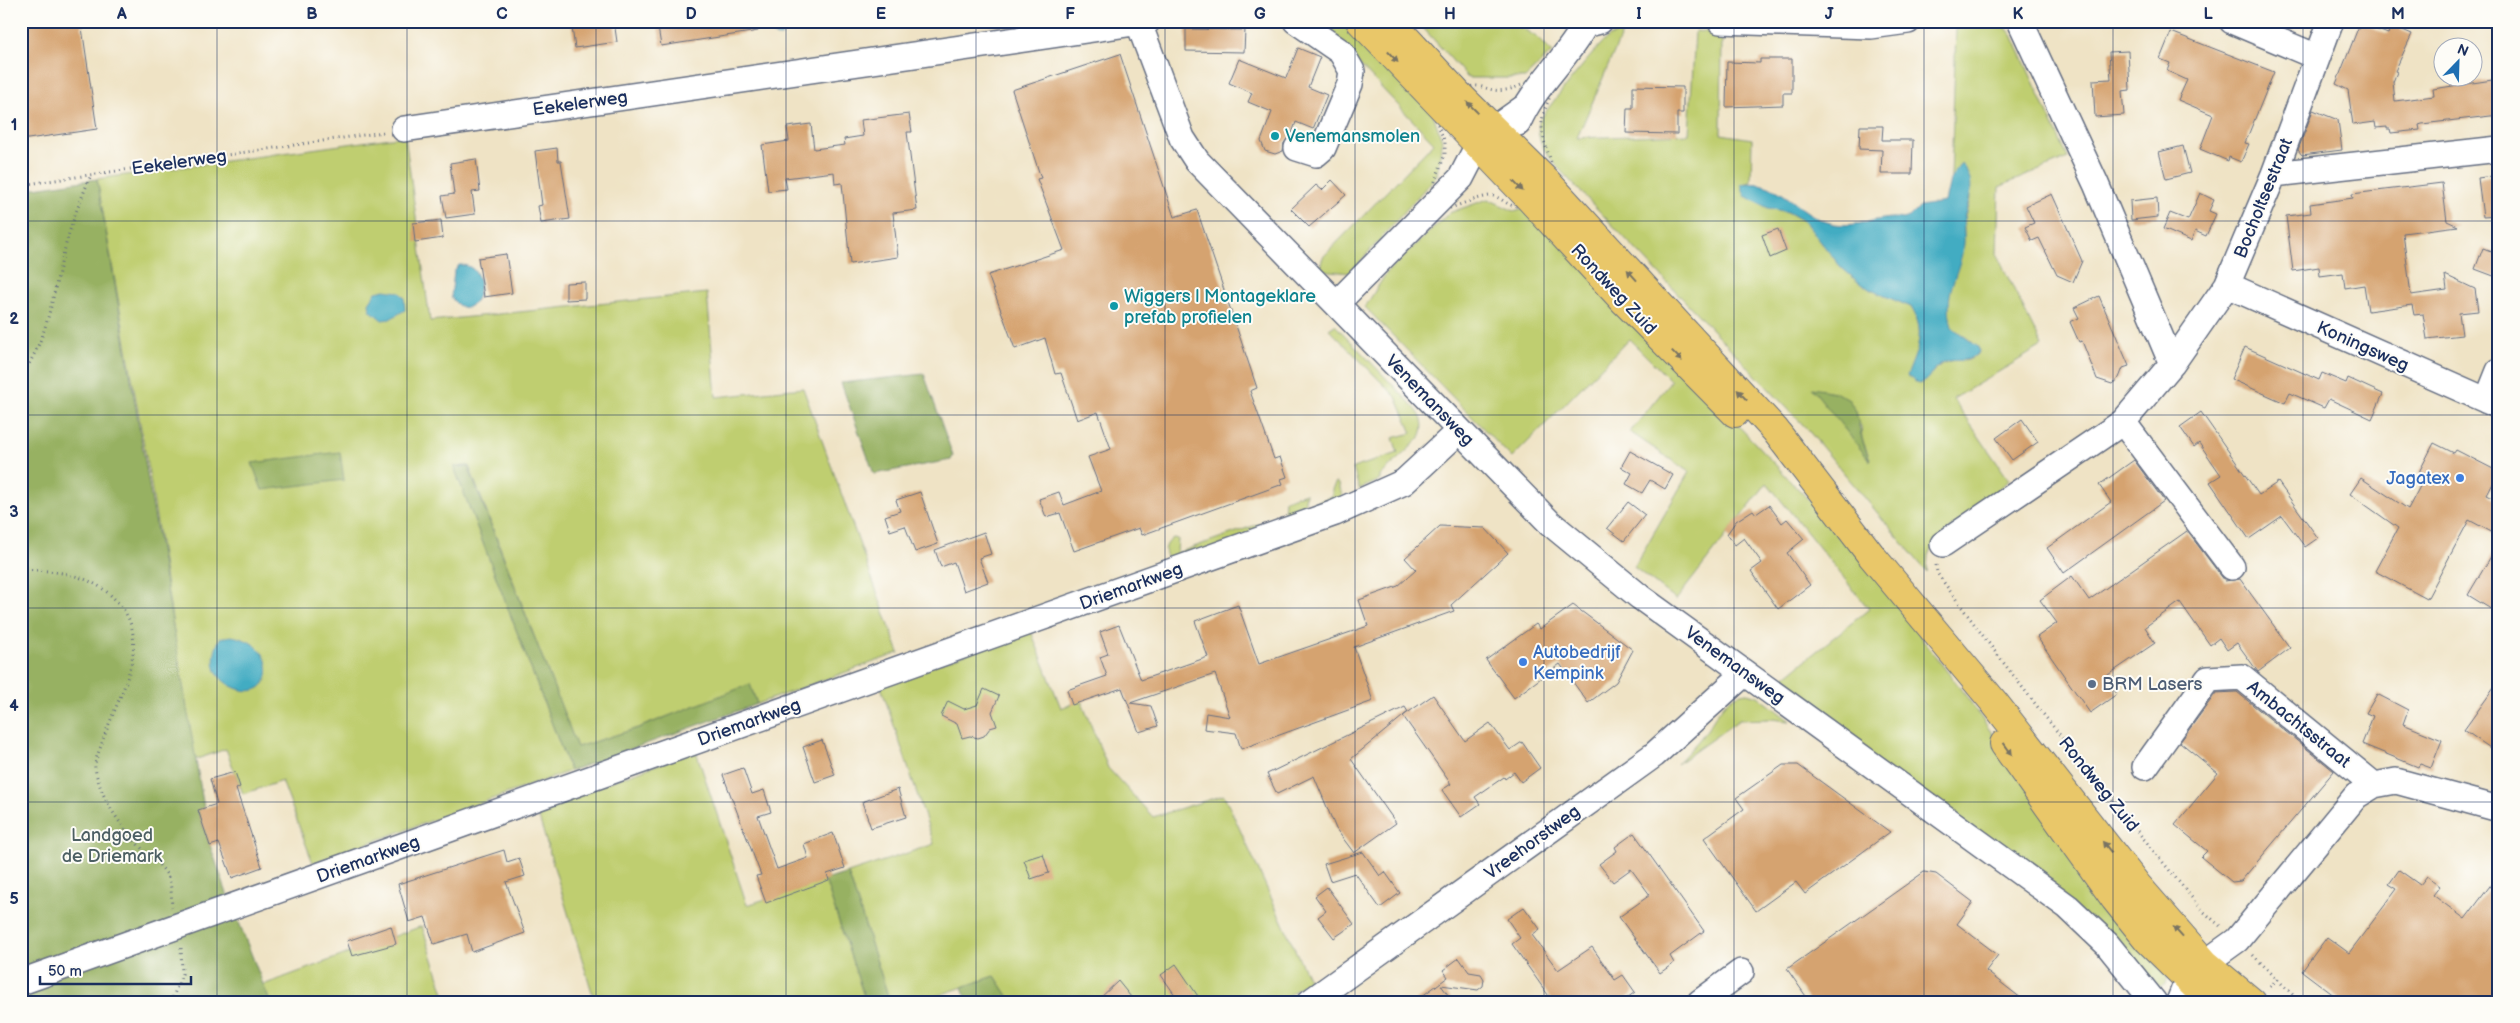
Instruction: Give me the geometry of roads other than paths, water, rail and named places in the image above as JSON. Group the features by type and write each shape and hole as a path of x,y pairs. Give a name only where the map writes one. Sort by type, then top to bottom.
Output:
{"main road":[{"name":"Rondweg Zuid","path":"1360,21 1452,102 1775,430 1903,593 1979,710 2115,900 2148,940 2191,981 2252,1002"},
{"name":"Rondweg Zuid","path":"1390,21 1452,102"}],"street":[{"name":"Venemansweg","path":"1138,21 1182,138 1197,161 1550,523 1640,597 2068,907 2106,944 2154,1002"},
{"name":"Eekelerweg","path":"404,129 1148,21"},
{"path":"1296,21 1341,52 1352,71 1350,84 1323,148 1316,154 1297,148"},
{"path":"1720,21 1871,24 1908,21"},
{"path":"2020,21 2096,184 2172,364"},
{"path":"2232,21 2317,57"},
{"name":"Bocholtsestraat","path":"1943,544 2123,422 2172,364 2227,285 2274,174 2331,21"},
{"path":"1337,303 1494,145 1590,22"},
{"path":"2274,174 2499,148"},
{"name":"Koningsweg","path":"2227,285 2493,404"},
{"path":"2493,404 2499,371"},
{"path":"2123,422 2232,567"},
{"name":"Driemarkweg","path":"21,982 1335,513 1404,482 1459,431"},
{"name":"Vreehorstweg","path":"1310,1002 1654,755 1745,672"},
{"name":"Ambachtsstraat","path":"2145,767 2208,679 2242,677 2374,785"},
{"path":"2191,981 2237,940 2356,796 2374,785 2396,781 2499,809"},
{"path":"2220,992 2237,940"},
{"path":"1700,1002 1741,972"}],"water":[{"path":"764,21 785,21 785,31 777,37 765,30"},
{"path":"1961,163 1969,177 1971,190 1964,218 1964,245 1950,295 1950,315 1952,327 1978,347 1979,352 1968,359 1944,362 1936,367 1925,381 1919,384 1907,376 1919,342 1919,325 1911,307 1871,290 1857,281 1841,267 1804,221 1788,212 1768,208 1745,196 1741,184 1767,186 1778,191 1818,218 1830,223 1849,225 1886,218 1902,219 1909,217 1920,206 1945,202 1950,180"},
{"path":"459,265 471,268 477,275 479,284 478,294 474,302 468,307 460,306 451,297 454,272"},
{"path":"385,290 399,292 404,297 405,310 390,319 382,320 370,310 369,303 376,292"},
{"path":"231,636 246,640 263,654 266,660 267,676 259,688 248,691 235,688 223,681 216,671 214,659 218,642 220,638"}],"place":[{"name":"Venemansmolen","path":"1275,136"},
{"name":"Wiggers | Montageklare prefab profielen","path":"1114,306"},
{"name":"Jagatex","path":"2460,478"},
{"name":"Autobedrijf Kempink","path":"1523,662"},
{"name":"BRM Lasers","path":"2092,684"}],"park label":[{"name":"Landgoed de Driemark","path":"112,845"}]}
